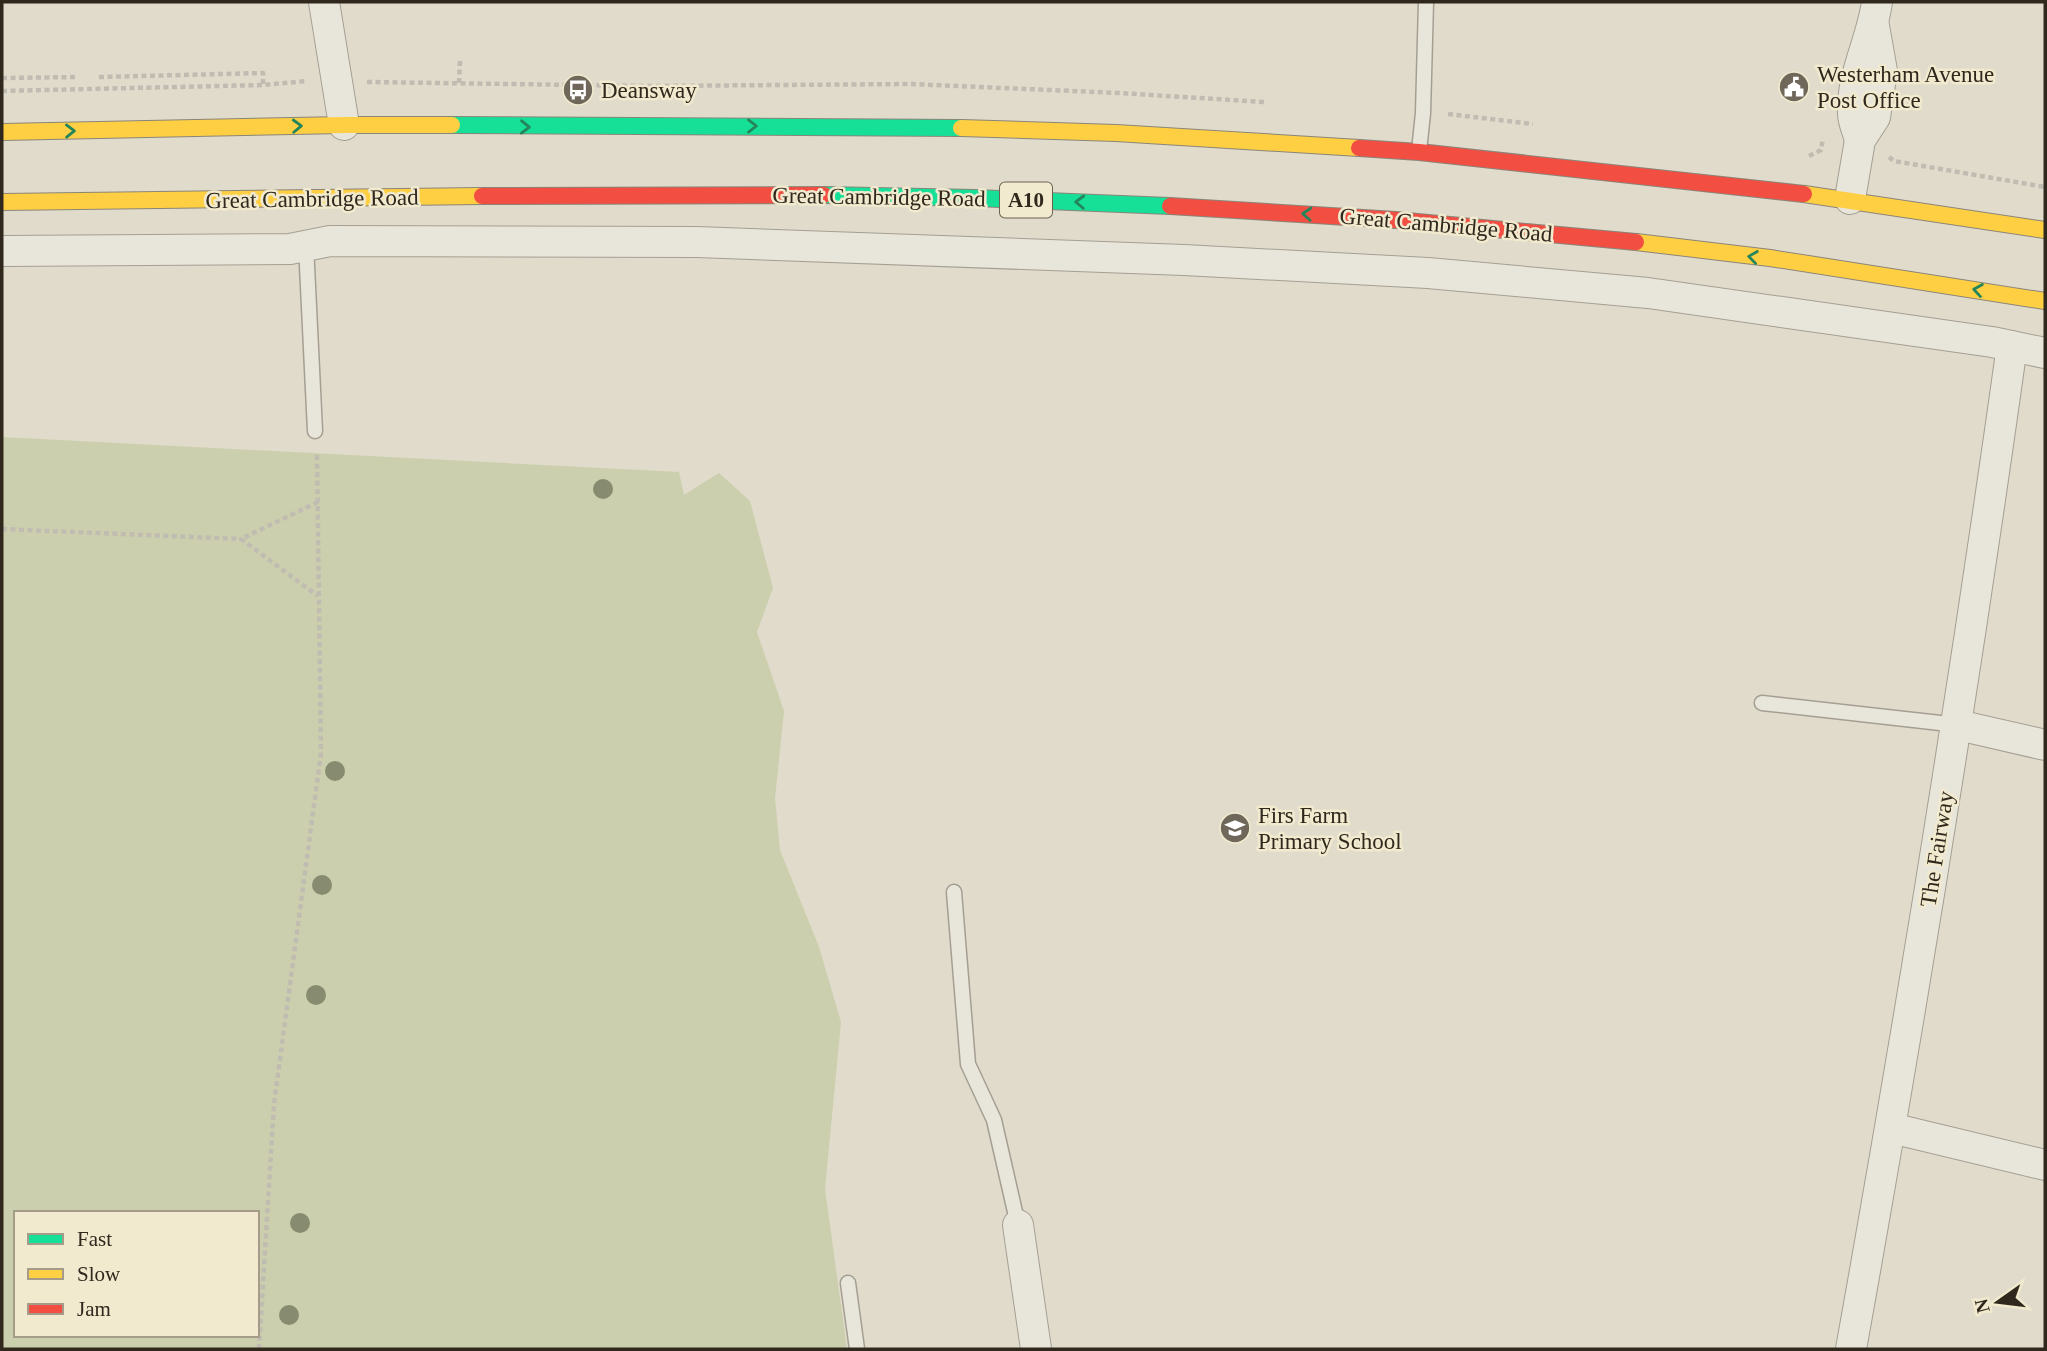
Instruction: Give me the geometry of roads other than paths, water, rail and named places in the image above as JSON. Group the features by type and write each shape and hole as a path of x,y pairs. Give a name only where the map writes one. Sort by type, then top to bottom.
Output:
{"highway":[{"path":"2,132 344,125 911,127 1116,133 1419,152 1689,180 1850,199 2045,230"},
{"name":"Great Cambridge Road","path":"2,202 697,195 1099,202 1415,221 1681,247 2045,301"}],"street":[{"path":"324,2 344,125"},
{"path":"1850,199 1873,143 1881,71 1875,14"},
{"path":"697,195 697,242"},
{"path":"2,251 290,249 330,242 697,242 1184,260 1428,273 1648,293 2045,353"},
{"name":"The Fairway","path":"1852,1349 1958,724 2012,346"},
{"path":"1958,724 2045,745"},
{"path":"1891,1128 2045,1165"},
{"path":"1018,1225 1036,1349"}],"lane":[{"path":"1419,152 1423,113 1426,2"},
{"path":"306,246 315,431"},
{"path":"1762,703 1958,724"},
{"path":"954,892 968,1064 994,1120 1018,1225"},
{"path":"848,1283 858,1349"}],"place":[{"name":"Westerham Avenue Post Office","path":"1794,87"},
{"name":"Deansway","path":"578,90"},
{"name":"Firs Farm Primary School","path":"1235,828"}]}
